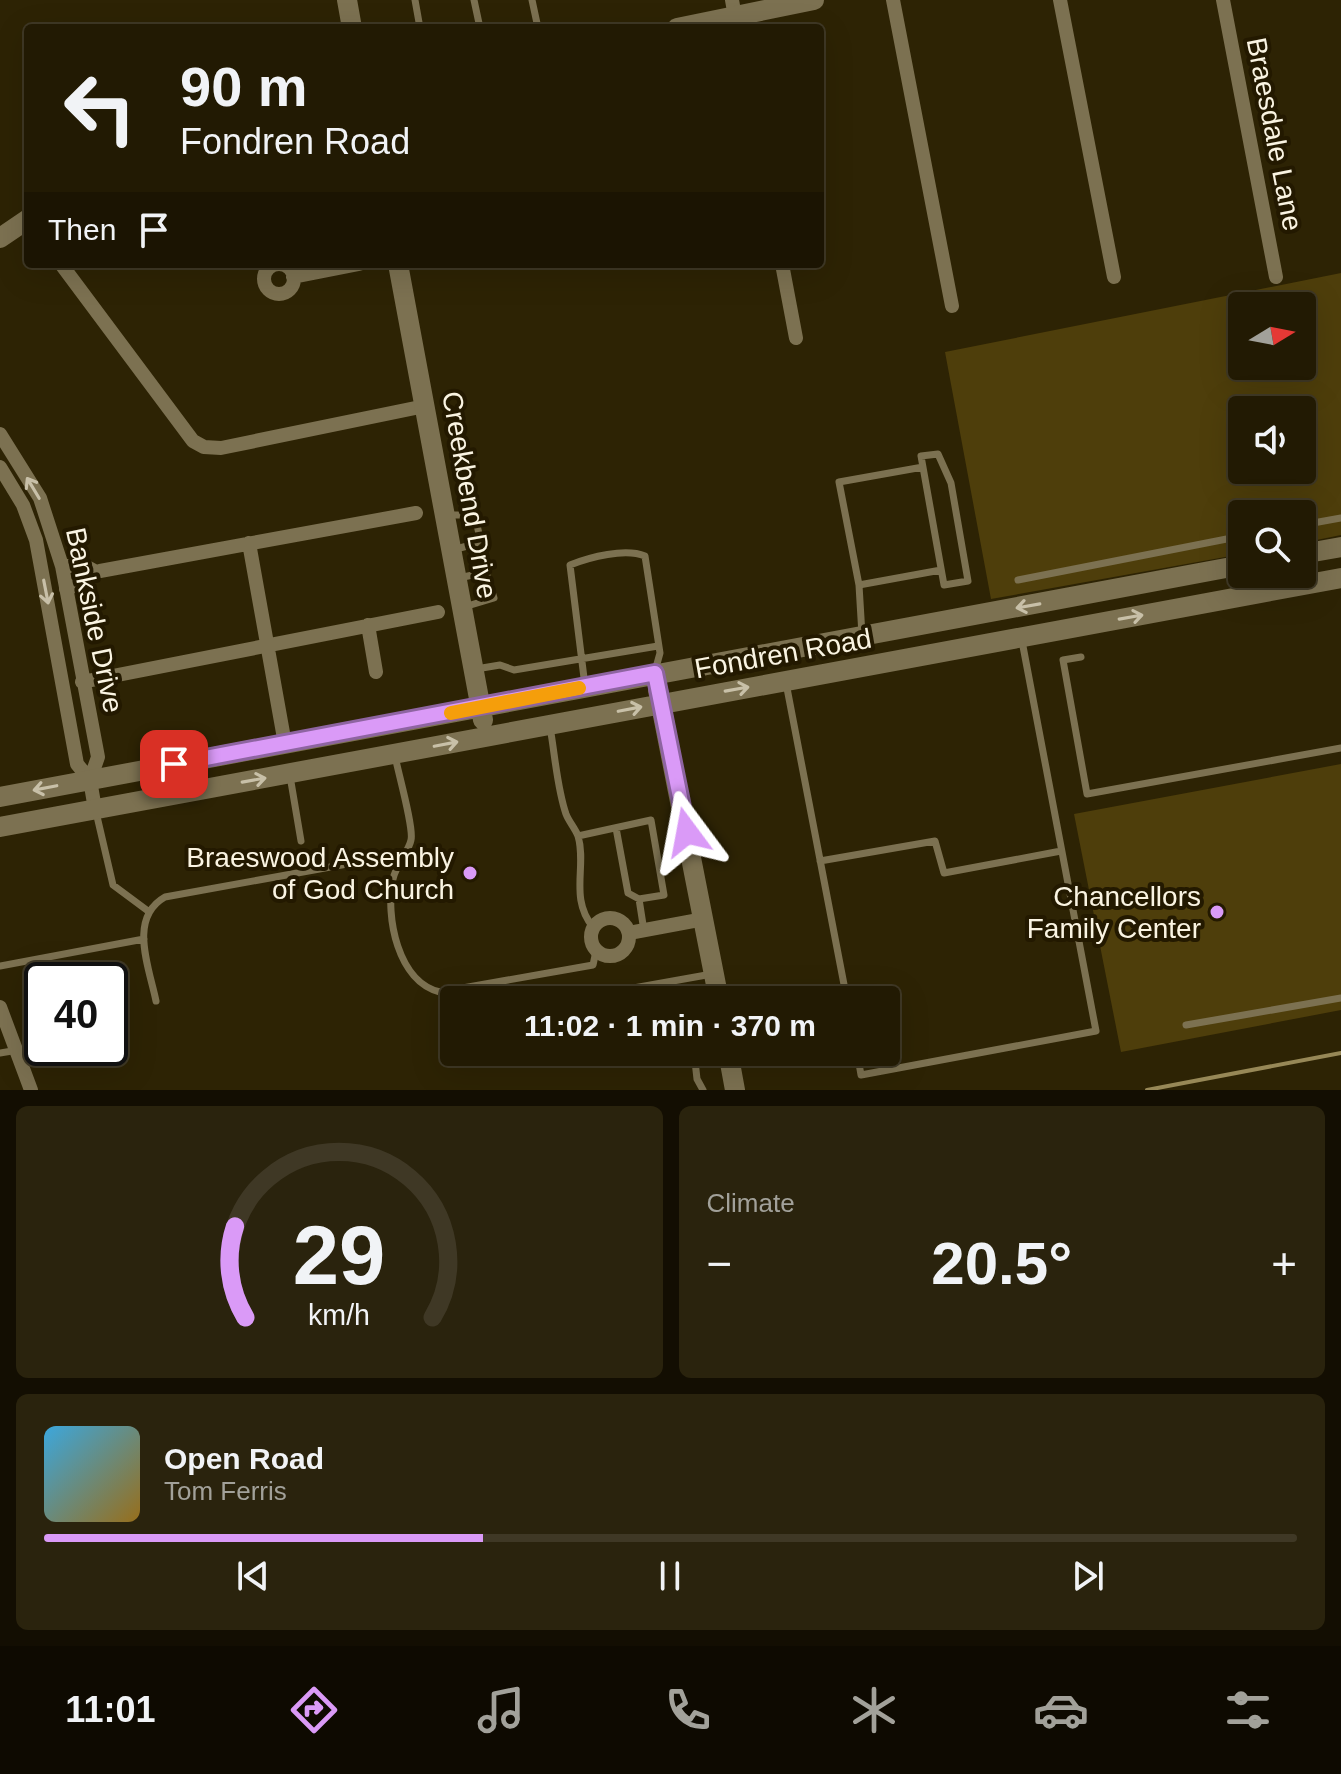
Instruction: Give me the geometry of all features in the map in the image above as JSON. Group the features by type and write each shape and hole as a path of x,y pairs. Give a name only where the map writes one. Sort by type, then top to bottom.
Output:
{"main road":[{"path":"347,0 351,24"},
{"path":"695,24 814,0"},
{"path":"0,238 24,222"},
{"name":"Creekbend Drive","path":"399,268 486,737"},
{"path":"1316,551 1341,547"},
{"name":"Fondren Road","path":"0,797 1228,568"},
{"name":"Fondren Road","path":"1316,579 1341,578"},
{"name":"Fondren Road","path":"0,827 1075,627 1249,588"},
{"path":"1070,598 1075,627"},
{"path":"898,630 904,659"},
{"path":"655,673 716,986"},
{"path":"285,744 289,773"},
{"path":"731,1066 735,1090"}],"street":[{"path":"893,0 952,306"},
{"path":"1060,0 1114,277"},
{"name":"Braesdale Lane","path":"1223,0 1276,277"},
{"path":"64,268 193,441 204,447 221,448 425,406"},
{"path":"293,277 339,268"},
{"path":"783,268 796,338"},
{"name":"Bankside Drive","path":"0,434 40,498 62,566 98,757 90,780 95,809"},
{"name":"Bankside Drive","path":"0,467 23,505 36,540 77,764 90,780"},
{"path":"66,589 88,581 98,572 416,513"},
{"path":"249,543 285,744"},
{"path":"62,566 85,566 98,572"},
{"path":"82,682 438,612"},
{"path":"368,625 376,672"},
{"path":"57,650 76,647"},
{"path":"602,918 615,918 625,925 629,933 628,943 620,953 608,956 596,951 591,939 593,927 602,918"},
{"path":"629,933 704,919"},
{"path":"0,1007 19,1050 31,1090"}],"lane":[{"path":"415,0 419,24"},
{"path":"474,0 479,24"},
{"path":"532,0 537,24"},
{"path":"938,454 951,483 968,581 944,585 923,467 921,456 938,454"},
{"path":"862,636 859,585 839,482 923,467"},
{"path":"445,515 475,515 480,539 475,544 452,550"},
{"path":"1316,522 1341,518"},
{"path":"1018,580 1228,539"},
{"path":"585,687 570,565 589,559 627,553 645,556 658,646 655,673"},
{"path":"859,585 941,570"},
{"path":"457,578 489,574 494,598 462,607"},
{"path":"859,1066 861,1075 1096,1031 1021,637"},
{"path":"474,669 500,665 514,670 658,646"},
{"path":"1081,657 1063,660 1087,794 1341,748"},
{"path":"785,681 844,986"},
{"path":"550,725 566,816 578,836 581,851 577,877 585,918 593,927"},
{"path":"395,754 411,841 402,854 394,876 392,916 408,971 426,989 440,992 593,965 596,951"},
{"path":"289,773 301,841"},
{"path":"95,809 113,885 148,911"},
{"path":"578,836 651,820 664,895 639,899 628,893 616,828"},
{"path":"820,861 935,841 944,873 1061,851"},
{"path":"156,1001 142,925 148,911 165,897 402,854"},
{"path":"639,899 644,931"},
{"path":"0,966 144,939"},
{"path":"645,986 714,974"},
{"path":"1186,1025 1341,998"},
{"path":"0,1053 19,1050"},
{"path":"696,1066 697,1079 703,1090"}],"shaded area":[{"path":"1341,273 1341,535 1316,540 1316,500 1228,500 1228,557 991,599 945,352 1228,296 1228,380 1316,380 1316,292 1246,292"},
{"name":"Chancellors Family Center","path":"1341,764 1341,1010 1121,1052 1074,814"}],"waterway":[{"path":"1147,1090 1341,1053"}],"slow traffic":[{"path":"451,713 579,688"}],"place":[{"name":"Braeswood Assembly of God Church","path":"470,873"},
{"name":"Chancellors Family Center","path":"1217,912"}],"route":[{"path":"174,764 655,673 687,832"}]}
